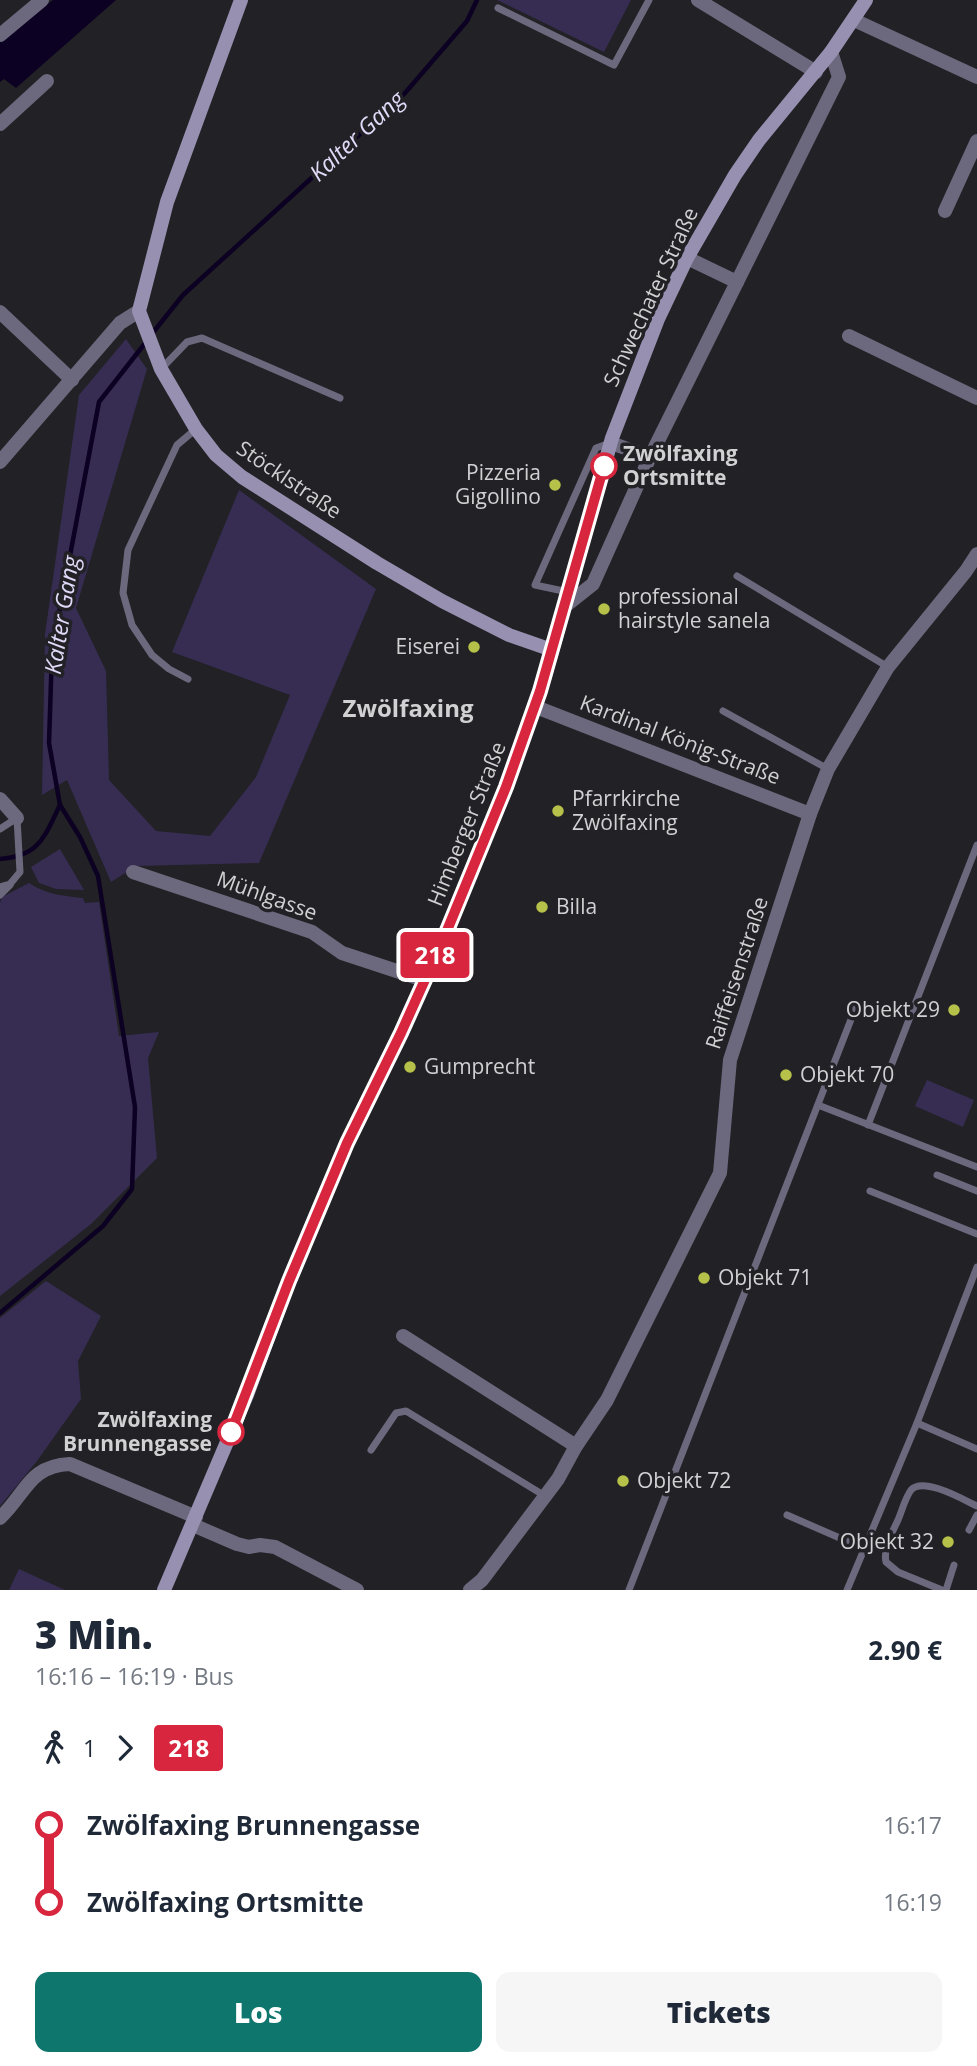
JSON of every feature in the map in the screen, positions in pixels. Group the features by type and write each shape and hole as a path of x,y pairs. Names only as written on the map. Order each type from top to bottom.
{"main road":[{"path":"139,311 167,202 241,0"},
{"name":"Schwechater Straße","path":"552,650 611,443 640,363 687,258 735,175 759,140 816,72 866,0"},
{"name":"Stöcklstraße","path":"139,311 161,369 196,429 216,455 242,477 377,563 475,619 509,635 552,650"},
{"name":"Himberger Straße","path":"164,1590 247,1395 289,1281 347,1143 424,980 506,787 536,707 552,650"}],"street":[{"path":"0,35 42,0"},
{"path":"698,0 816,72"},
{"path":"854,20 977,76"},
{"path":"564,607 593,584 650,457 839,77 831,52"},
{"path":"0,124 47,81"},
{"path":"945,211 977,141"},
{"path":"687,258 737,282"},
{"path":"0,462 120,323 139,311"},
{"path":"0,312 72,380"},
{"path":"849,336 977,398"},
{"path":"611,443 650,457"},
{"name":"Raiffeisenstraße","path":"470,1590 482,1580 558,1479 607,1400 720,1172 730,1060 810,814 828,769 888,667 972,574 977,554"},
{"name":"Kardinal König-Straße","path":"536,707 810,814"},
{"path":"0,799 17,818"},
{"name":"Mühlgasse","path":"133,872 312,932 342,953 424,980"},
{"path":"403,1336 576,1446"},
{"path":"0,1518 38,1472 53,1465 70,1464 249,1547 275,1547 357,1590"}],"lane":[{"path":"498,8 614,65 649,0"},
{"path":"161,369 187,342 202,338 340,398"},
{"path":"188,679 169,669 152,655 132,625 123,593 128,550 177,445 196,429"},
{"path":"568,592 535,585 596,448 611,443"},
{"path":"737,576 888,667"},
{"path":"723,711 828,769"},
{"path":"0,829 17,818"},
{"path":"0,895 20,872 17,818"},
{"path":"868,1125 977,845"},
{"path":"0,887 10,884"},
{"path":"629,1590 857,1004"},
{"path":"818,1105 977,1167"},
{"path":"937,1175 977,1191"},
{"path":"870,1191 977,1234"},
{"path":"847,1590 917,1423 977,1267"},
{"path":"371,1450 396,1413 406,1411 545,1496"},
{"path":"917,1423 977,1449"},
{"path":"954,1565 944,1590 898,1572 886,1562 884,1555 910,1491 915,1486 937,1488 977,1506"},
{"path":"969,1530 977,1515"},
{"path":"787,1516 865,1549"}],"shaded area":[{"path":"53,0 116,0 16,88 4,79 0,82 0,40"},
{"path":"497,0 631,0 604,52"},
{"path":"126,339 147,369 76,608 106,671 109,780 156,831 210,836 256,777 290,695 172,652 239,490 376,589 259,863 136,866 111,882 67,780 42,795 45,634 79,395"},
{"path":"60,849 84,890 56,889 39,883 31,867"},
{"path":"29,883 48,892 83,898 85,903 99,902 119,1036 159,1032 148,1058 157,1158 91,1224 0,1296 0,903 2,897"},
{"path":"927,1080 974,1100 963,1127 915,1106"},
{"path":"46,1281 101,1316 78,1361 81,1399 37,1461 0,1506 0,1318"},
{"path":"19,1569 65,1590 9,1590"}],"waterway":[{"name":"Kalter Gang","path":"151,335 183,295 405,93 467,21 477,0"},
{"name":"Kalter Gang","path":"0,1313 103,1226 132,1189 135,1107 98,876 80,837 60,805 49,743 52,651 99,402 146,342"},
{"path":"0,859 24,854 39,843 60,805"}],"bus line":[{"name":"218","path":"231,1432 289,1281 347,1143 446,933 506,787 536,707 604,466"}],"place":[{"name":"Zwölfaxing Ortsmitte","path":"604,466"},
{"name":"Pizzeria Gigollino","path":"555,485"},
{"name":"professional hairstyle sanela","path":"604,609"},
{"name":"Eiserei","path":"474,647"},
{"name":"Pfarrkirche Zwölfaxing","path":"558,811"},
{"name":"Billa","path":"542,907"},
{"name":"Objekt 29","path":"954,1010"},
{"name":"Gumprecht","path":"410,1067"},
{"name":"Objekt 70","path":"786,1075"},
{"name":"Objekt 71","path":"704,1278"},
{"name":"Zwölfaxing Brunnengasse","path":"231,1432"},
{"name":"Objekt 72","path":"623,1481"},
{"name":"Objekt 32","path":"948,1542"}],"district":[{"name":"Zwölfaxing","path":"408,709"}]}
